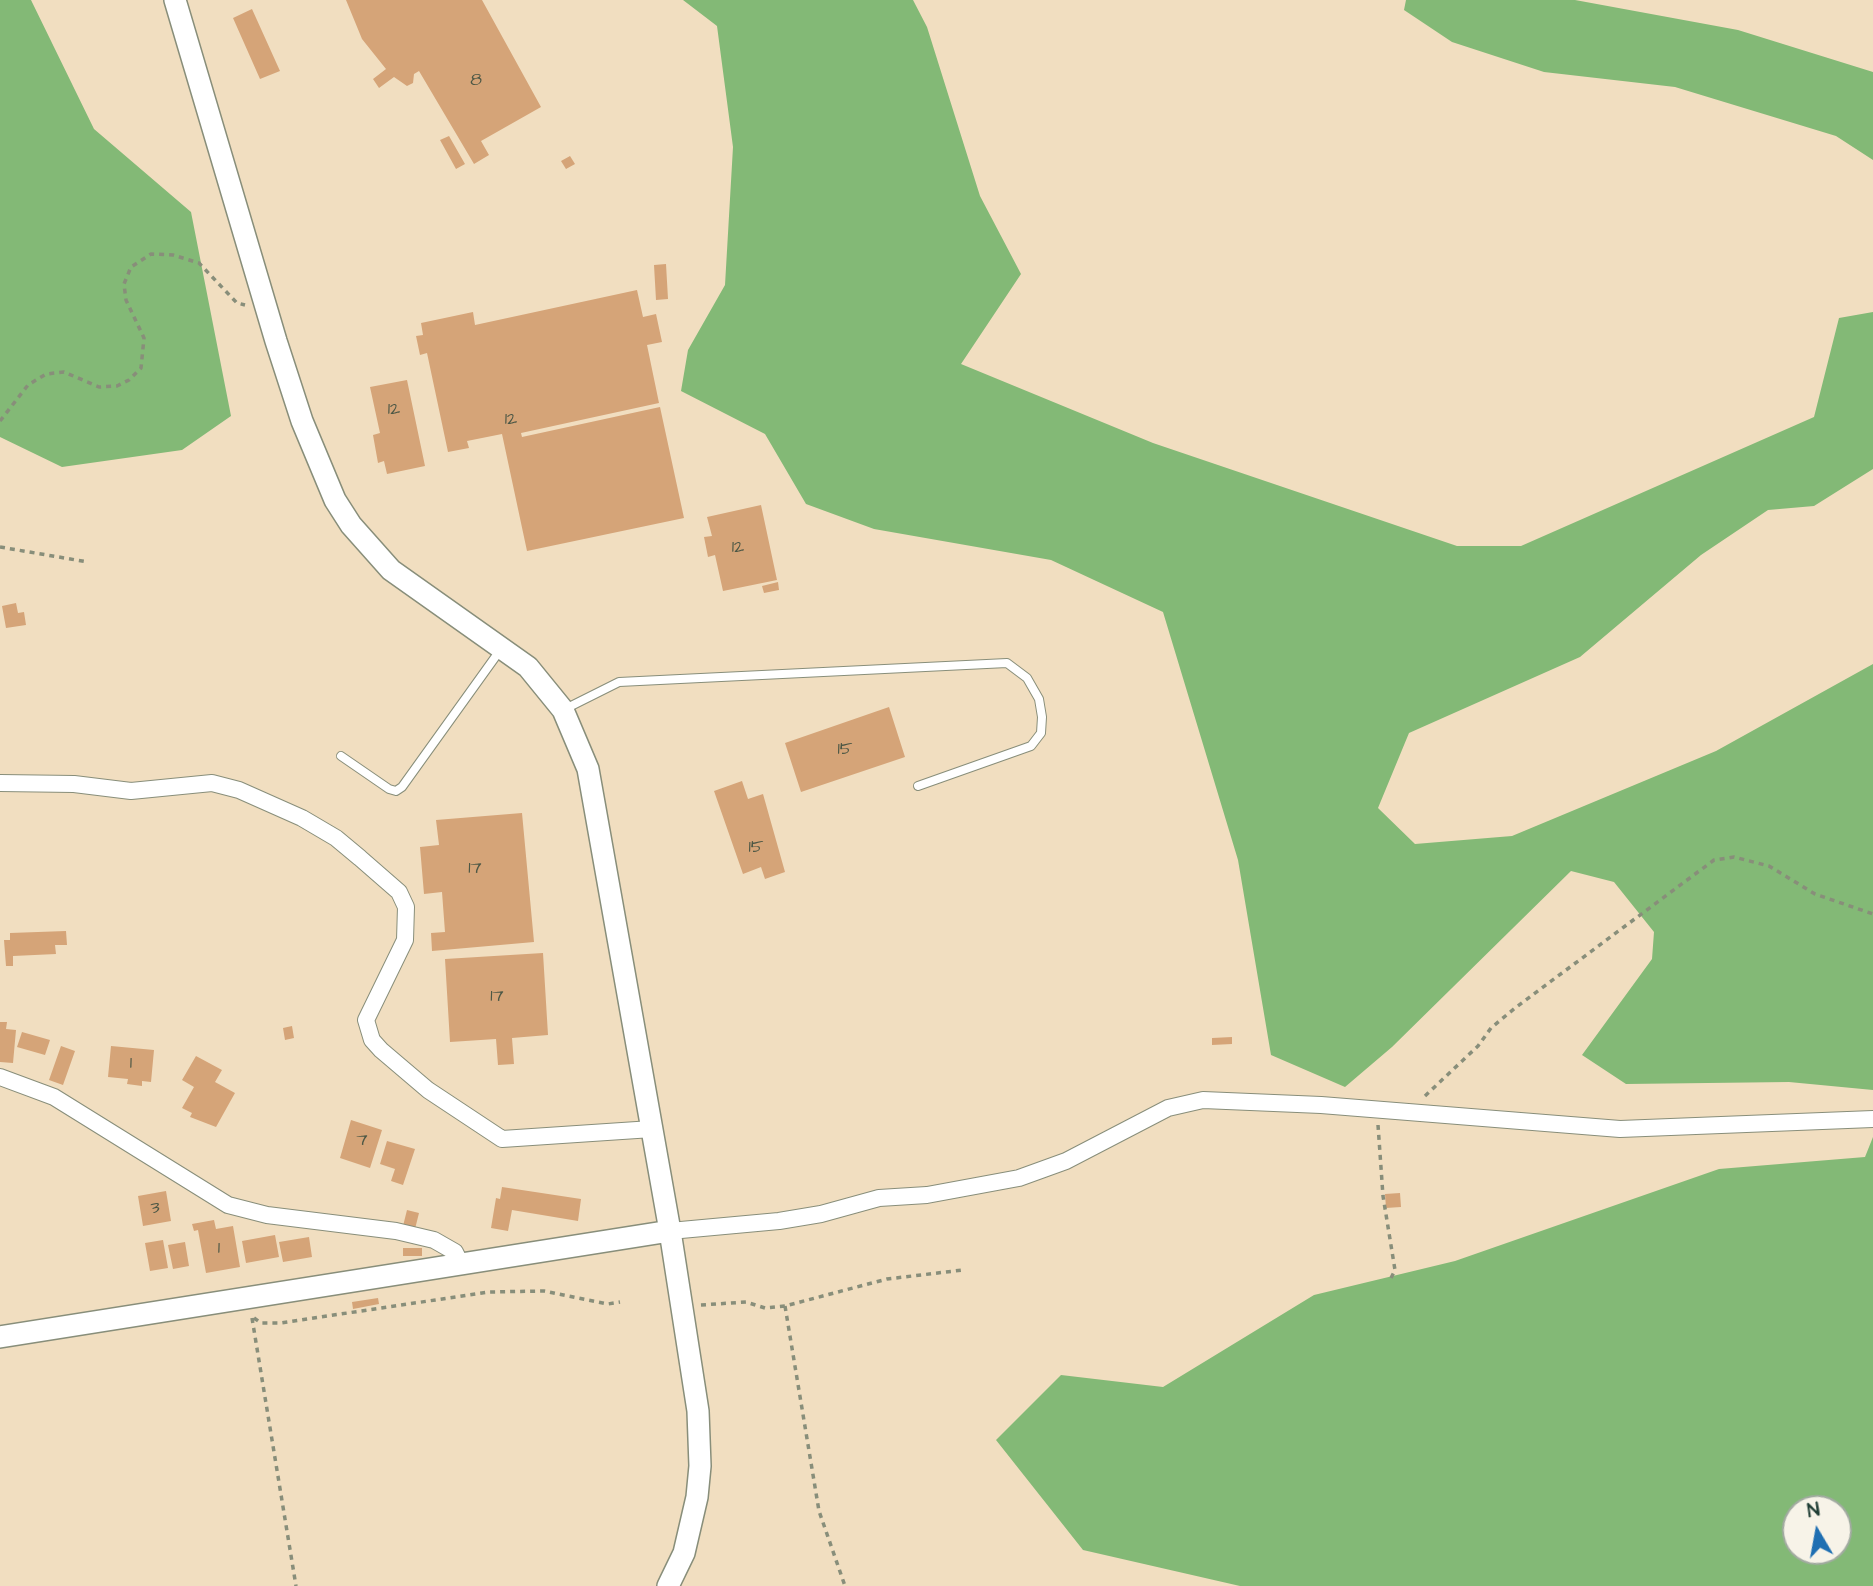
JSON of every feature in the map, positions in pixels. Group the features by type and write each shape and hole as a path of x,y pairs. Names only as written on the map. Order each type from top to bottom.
{"street":[{"path":"175,0 265,302 318,464 335,500 351,525 400,578 503,647 528,667 563,710 580,746 593,790 670,1231 698,1411 700,1466 690,1529 684,1553 668,1586"},
{"path":"0,783 74,784 131,791 212,783 239,790 302,818 336,838 370,867 399,892 406,907 405,940 366,1020 368,1030 381,1050 428,1090 502,1139 652,1129"},
{"path":"0,1077 54,1097 228,1205 279,1217 396,1231 434,1240 455,1252 461,1264"},
{"path":"0,1336 248,1295 670,1231 779,1221 821,1214 878,1198 927,1195 1018,1178 1066,1161 1168,1108 1186,1102 1375,1109 1620,1129 1873,1119"}],"lane":[{"path":"341,756 389,789 396,791 402,787 503,647"},
{"path":"563,710 619,682 1007,663 1027,678 1039,699 1042,717 1041,733 1031,746 918,786"}],"path":[{"path":"0,421 28,385 46,374 64,372 99,387 117,386 129,380 141,368 144,338 126,300 124,284 131,267 151,254 173,255 199,263 237,303 250,307 265,302"},
{"path":"0,547 88,562"},
{"path":"1409,1112 1499,1021 1714,860 1734,857 1769,866 1815,894 1873,914"},
{"path":"1375,1109 1381,1144 1382,1196 1395,1270 1391,1278"},
{"path":"681,1306 746,1302 765,1308 785,1306 887,1279 963,1269"},
{"path":"252,1317 261,1322 280,1323 489,1292 544,1291 608,1304 620,1302"},
{"path":"248,1295 296,1586"},
{"path":"785,1306 819,1511 845,1586"}],"green space":[{"path":"0,0 31,0 94,129 191,212 231,416 182,450 62,467 0,437"},
{"path":"683,0 913,0 927,27 980,196 1021,274 961,364 1153,443 1457,546 1521,546 1814,417 1839,318 1873,312 1873,469 1814,506 1768,510 1701,555 1580,657 1409,733 1378,808 1415,844 1512,836 1716,751 1873,664 1873,1090 1789,1082 1626,1084 1582,1055 1652,959 1654,932 1614,882 1571,871 1392,1047 1345,1087 1271,1055 1238,860 1163,612 1051,560 874,529 806,504 765,434 681,391 688,350 725,285 733,147 717,26"},
{"path":"1406,0 1575,0 1738,30 1873,72 1873,160 1836,136 1675,87 1544,72 1452,42 1404,10"},
{"path":"1873,1137 1873,1586 1240,1586 1083,1550 996,1440 1061,1375 1163,1387 1314,1295 1455,1261 1719,1169 1865,1157"}],"building":[{"path":"346,0 482,0 541,107 481,141 489,155 474,164 419,71 414,74 413,83 407,86 394,77 379,88 373,79 386,69 362,39"},
{"path":"252,9 280,71 260,79 233,18"},
{"path":"449,136 465,164 456,169 440,140"},
{"path":"570,156 575,164 566,169 561,161"},
{"path":"666,264 668,299 656,300 654,265"},
{"path":"637,290 643,317 656,314 662,342 647,345 659,403 521,433 522,437 660,407 684,518 527,551 502,434 467,441 469,448 448,452 427,353 420,355 416,336 423,335 421,323 473,312 475,325"},
{"path":"407,380 425,466 387,474 384,461 378,463 373,435 380,433 370,387"},
{"path":"761,505 777,580 723,591 715,555 708,557 704,537 712,536 707,517"},
{"path":"778,582 779,590 764,593 762,586"},
{"path":"16,603 18,613 24,612 26,625 6,628 2,606"},
{"path":"889,707 905,757 801,792 785,743"},
{"path":"742,781 748,799 763,794 785,872 765,879 761,867 743,874 714,791"},
{"path":"522,813 534,942 432,951 431,933 445,932 442,892 424,894 420,847 439,845 436,820"},
{"path":"66,931 67,945 55,945 56,954 13,956 13,966 6,966 4,940 10,940 10,933"},
{"path":"543,953 548,1035 512,1038 514,1064 498,1065 496,1039 450,1042 445,959"},
{"path":"0,1022 7,1022 6,1029 16,1030 13,1063 0,1062"},
{"path":"292,1026 294,1038 285,1040 283,1028"},
{"path":"22,1032 50,1040 45,1055 17,1047"},
{"path":"1232,1037 1232,1044 1212,1045 1212,1038"},
{"path":"61,1046 75,1051 63,1085 49,1080"},
{"path":"111,1046 154,1050 151,1082 142,1081 142,1086 127,1084 128,1079 108,1077"},
{"path":"196,1056 222,1070 215,1082 235,1093 216,1127 190,1117 192,1113 182,1108 194,1087 182,1080"},
{"path":"351,1120 382,1130 370,1168 340,1158"},
{"path":"387,1141 415,1149 403,1185 391,1181 395,1169 380,1164"},
{"path":"502,1187 581,1199 578,1221 512,1210 508,1231 491,1228 496,1198 500,1199"},
{"path":"166,1191 171,1221 143,1226 138,1196"},
{"path":"1400,1193 1401,1207 1386,1208 1385,1194"},
{"path":"407,1210 419,1213 415,1229 403,1226"},
{"path":"214,1220 216,1229 233,1226 240,1267 206,1273 198,1230 194,1231 192,1224"},
{"path":"275,1235 279,1257 246,1263 242,1241"},
{"path":"309,1237 312,1257 283,1262 279,1242"},
{"path":"163,1240 168,1268 150,1271 145,1243"},
{"path":"185,1242 189,1266 173,1269 168,1245"},
{"path":"403,1248 422,1248 422,1256 403,1256"},
{"path":"378,1298 379,1304 353,1309 352,1302"}]}
